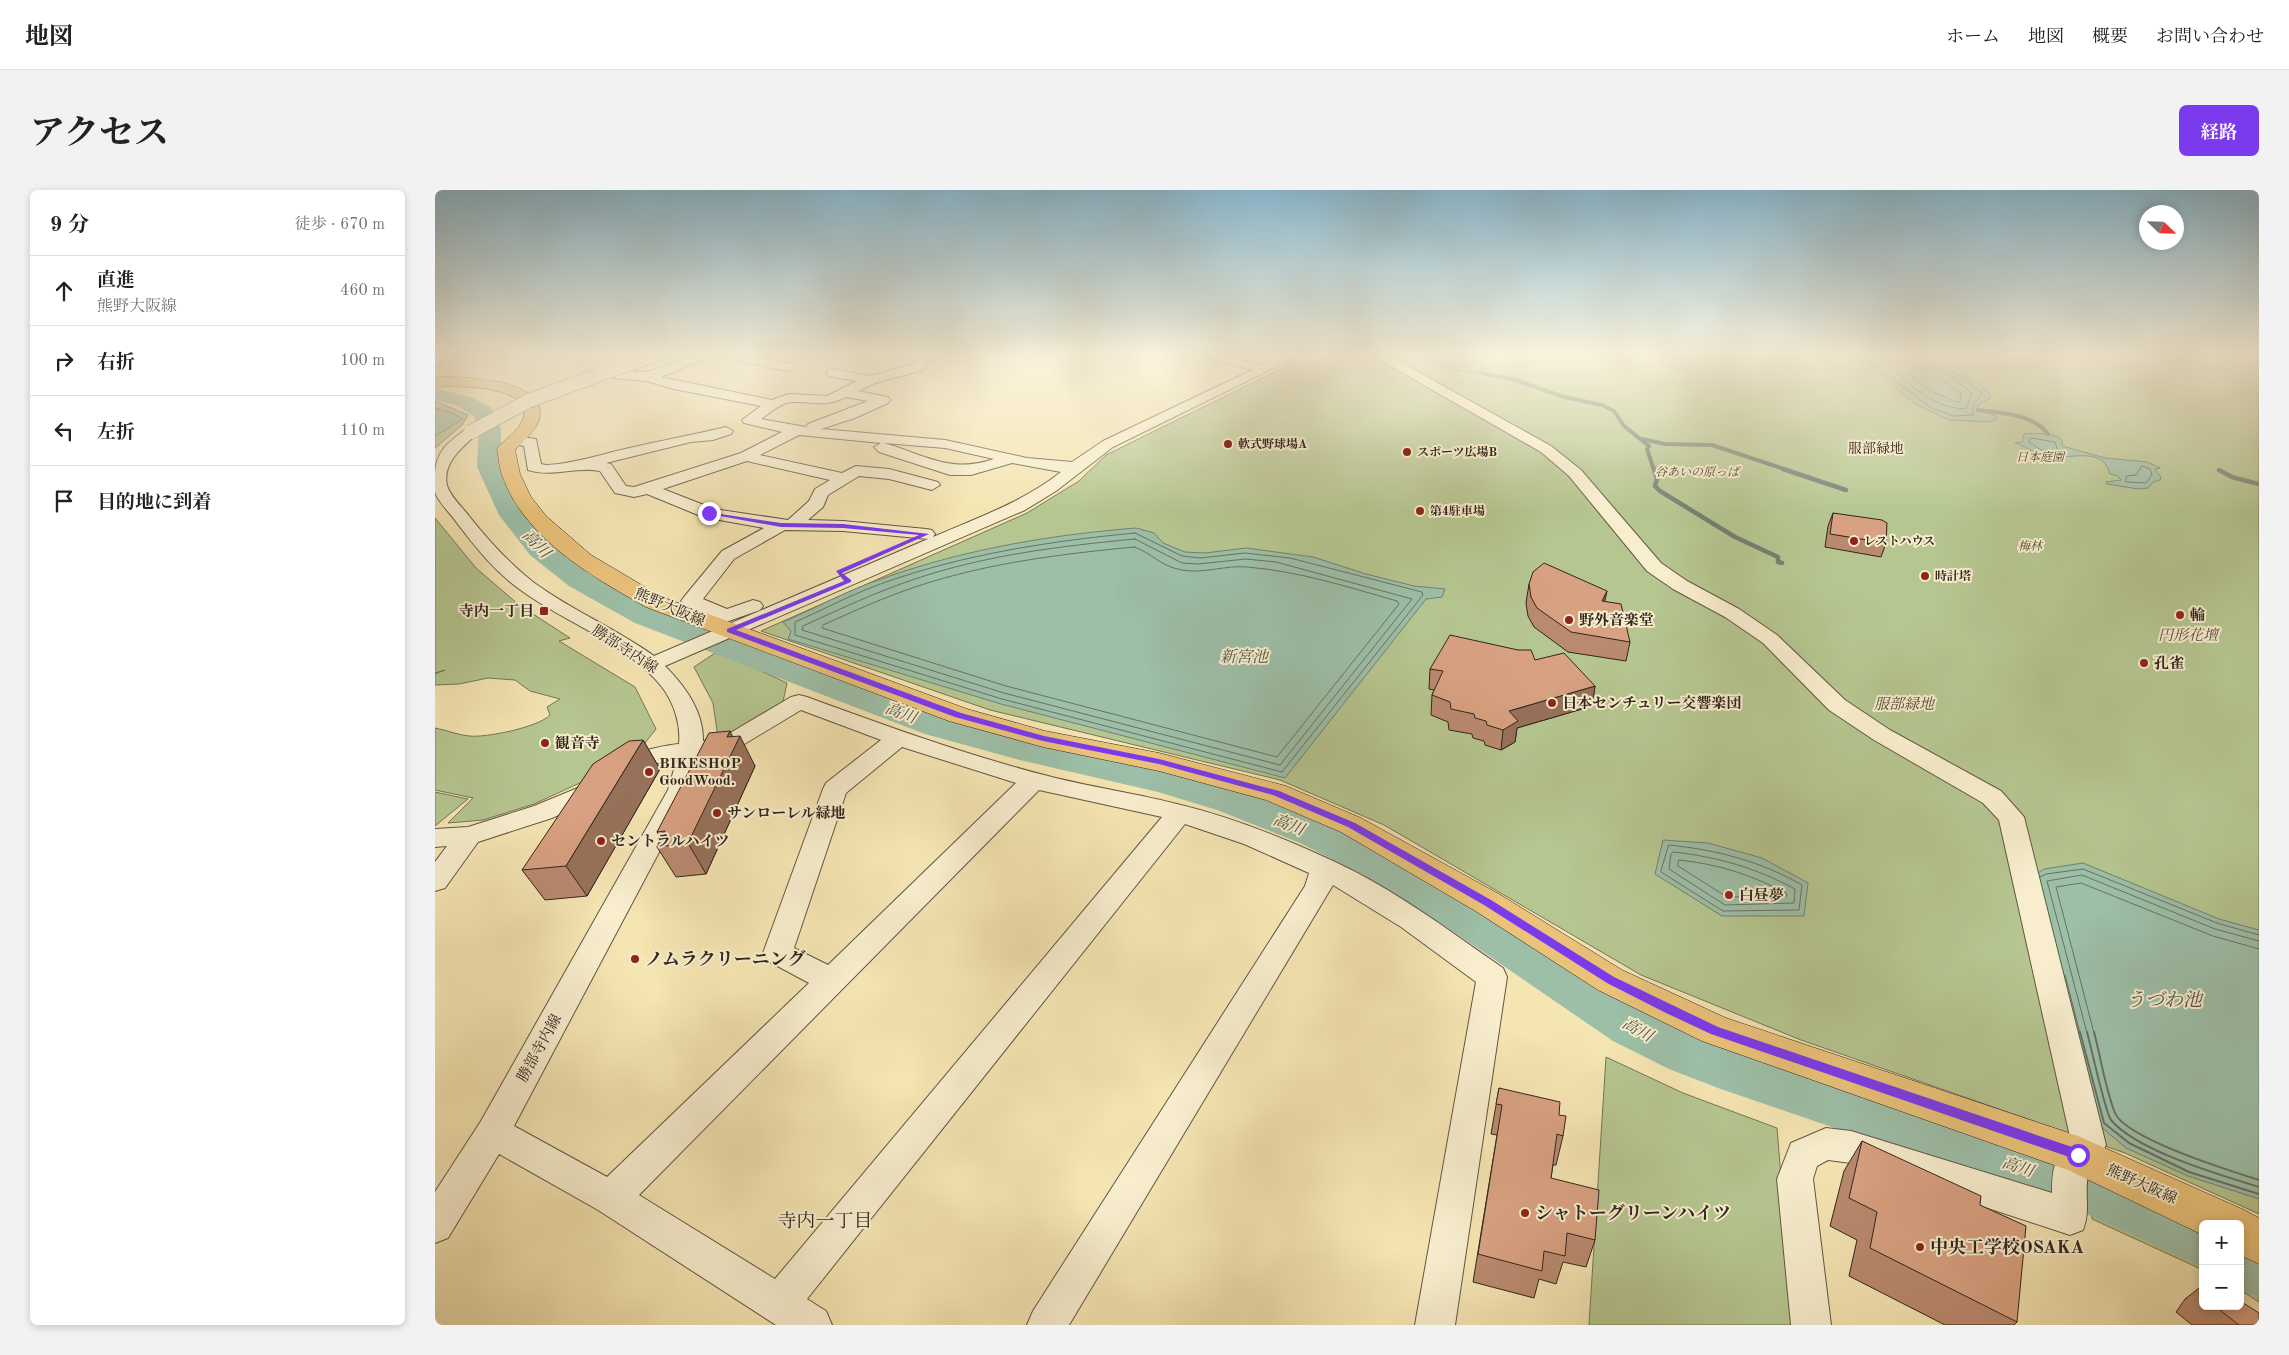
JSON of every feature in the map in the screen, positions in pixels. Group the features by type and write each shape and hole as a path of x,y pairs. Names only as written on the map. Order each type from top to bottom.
{"main road":[{"name":"熊野大阪線","path":"529,406 533,411 531,420 506,449 514,485 528,505 558,539 577,556 614,581 654,602 958,715 1043,739 1159,762 1276,793 1351,825 1488,903 1610,980 1688,1018 2073,1173 2215,1220"},
{"path":"2244,1233 2259,1242"}],"street":[{"name":"勝部寺内線","path":"435,1225 493,1132 680,790 690,750 691,730 687,711 676,691 653,664 527,586 501,564 439,487 436,480 440,460 471,432 519,406"},
{"path":"514,440 531,442 534,467 540,470 582,464 691,438 713,436 749,420 770,406"},
{"path":"582,464 605,467 621,490 634,492 648,490 746,456 773,441 867,406"},
{"path":"653,664 843,577 926,534 1070,467 1108,444 1180,406"},
{"path":"1463,406 1541,450 1570,473 1649,567 1677,588 1727,614 1765,641 1832,706 1878,737 1986,799 2002,816 2073,1173 2071,1217 1851,1147 1826,1144 1803,1155 1795,1179 1811,1325"},
{"path":"1468,406 1546,449 1575,473 1653,567 1680,586 1732,613 1770,639 1837,705 1882,735 1986,793 2011,817 2089,1145 2073,1173"},
{"path":"749,420 800,431 890,438 948,445 1047,466 1070,467"},
{"path":"726,431 773,441"},
{"path":"890,438 881,448 941,470 975,471 1012,458"},
{"path":"746,456 843,478"},
{"path":"889,474 917,461"},
{"path":"932,485 889,474 859,470 821,492 817,502 787,525 727,555 691,601 726,616 843,577 1019,506 1050,488 1070,467"},
{"path":"648,490 709,513 787,525 851,527 926,534"},
{"path":"435,838 469,836 543,812 604,785 641,761 671,752 728,744 799,702 897,739 1034,780 1180,813 1239,833 1324,868 1351,882 1430,932 1492,978 1435,1325"},
{"path":"831,980 778,953 835,789 897,739"},
{"path":"611,1198 1034,780"},
{"path":"779,1304 1180,813"},
{"path":"435,881 469,836"},
{"path":"1047,1325 1318,888 1324,868"},
{"path":"493,1132 611,1198 812,1325"}],"green space":[{"path":"435,406 447,406 468,415 462,425 435,448"},
{"name":"服部緑地","path":"1206,406 2259,406 2259,1214 2125,1153 1801,1040 1641,975 1384,825 1280,780 990,710 761,631 1027,513 1079,481 1106,455"},
{"name":"観音寺","path":"435,518 476,568 519,605 570,638 559,641 635,687 656,729 641,748 606,771 534,804 483,820 448,823 473,798 435,790 435,728 469,736 512,731 535,724 550,715 547,707 560,699 530,691 515,680 488,678 459,684 435,685 435,674 445,670 435,673"},
{"path":"715,653 731,657 787,683 783,702 728,738 718,737 713,703 694,667"},
{"path":"435,792 468,799 435,826"},
{"path":"1606,1057 1683,1093 1777,1128 1793,1325 1589,1325"},
{"path":"2090,1199 2199,1245 2199,1268 2092,1219"},
{"path":"2244,1269 2259,1277 2259,1302 2244,1293"}],"water":[{"path":"1919,406 1978,406 1978,410 1997,416 1995,420 1988,422 1949,420"},
{"path":"435,408 450,412 463,419 435,436"},
{"path":"2024,434 2049,434 2062,440 2062,446 2105,458 2147,462 2160,468 2155,469 2161,477 2160,480 2153,482 2148,488 2138,489 2107,484 2106,482 2121,480 2118,476 2110,474 2106,465 2101,460 2085,456 2051,457 2042,455 2015,443 2022,442"},
{"name":"新宮池","path":"1136,528 1154,533 1163,543 1185,552 1205,553 1246,548 1313,557 1366,574 1414,586 1445,589 1442,597 1426,599 1285,778 1001,704 788,639 791,631 783,622 871,582 946,559 1040,539"},
{"path":"1663,840 1708,843 1762,858 1808,883 1804,916 1722,916 1655,874"},
{"name":"うづわ池","path":"2083,863 2219,919 2259,930 2259,1199 2188,1176 2126,1148 2099,1125 2033,876 2044,869"}],"building":[{"path":"1833,513 1882,520 1887,523 1886,543 1830,534"},
{"path":"1544,563 1607,591 1602,601 1621,604 1630,642 1571,632 1537,608 1531,597 1529,584 1533,572"},
{"path":"1450,635 1518,650 1531,650 1535,660 1564,653 1595,686 1509,711 1518,721 1503,730 1487,725 1486,721 1475,718 1474,714 1451,709 1450,702 1432,695 1443,671 1430,669"},
{"path":"730,731 727,737 740,736 688,843 657,847 665,831 657,832 709,733"},
{"path":"643,740 566,866 522,870 593,764 629,741"},
{"name":"シャトーグリーンハイツ","path":"1499,1088 1560,1102 1559,1115 1566,1116 1563,1136 1557,1134 1551,1178 1599,1190 1595,1240 1567,1233 1565,1256 1544,1251 1542,1271 1478,1254 1502,1105 1496,1104"},
{"path":"1862,1141 1981,1196 1980,1205 2026,1226 2017,1322 1870,1248 1877,1212 1849,1198"},
{"path":"2244,1304 2259,1313 2259,1325 2239,1325 2220,1310 2244,1310"}],"waterway":[{"name":"高川","path":"472,406 483,412 490,429 489,467 512,515 540,549 579,580 646,617 937,726 1020,749 1164,781 1230,801 1314,833 1373,863 1469,920 1630,1027 1686,1054 1736,1073 2104,1194 2199,1237"},
{"path":"1604,406 1614,411 1624,426 1649,446 1647,449 1654,470"},
{"path":"1978,410 2025,418 2042,427 2048,434"},
{"path":"1642,439 1665,444 1712,445 1787,470"},
{"path":"1654,469 1657,479 1655,486 1660,491 1735,537 1778,557 1778,562 1782,563"},
{"path":"1783,469 1846,490"},
{"path":"2219,470 2232,477 2259,484"},
{"name":"高川","path":"2244,1261 2259,1269"}],"place":[{"name":"軟式野球場A","path":"1228,444"},
{"name":"スポーツ広場B","path":"1407,452"},
{"name":"第4駐車場","path":"1420,511"},
{"name":"レストハウス","path":"1854,541"},
{"name":"時計塔","path":"1925,576"},
{"name":"寺内一丁目","path":"544,611"},
{"name":"輪","path":"2180,615"},
{"name":"野外音楽堂","path":"1569,620"},
{"name":"孔雀","path":"2144,663"},
{"name":"日本センチュリー交響楽団","path":"1552,703"},
{"name":"観音寺","path":"545,743"},
{"name":"BIKESHOP GoodWood.","path":"649,772"},
{"name":"サンローレル緑地","path":"717,813"},
{"name":"セントラルハイツ","path":"601,841"},
{"name":"白昼夢","path":"1729,895"},
{"name":"ノムラクリーニング","path":"635,959"},
{"name":"シャトーグリーンハイツ","path":"1525,1213"},
{"name":"中央工学校OSAKA","path":"1920,1247"}],"district":[{"name":"服部緑地","path":"1876,448"},
{"name":"寺内一丁目","path":"825,1220"}],"route":[{"path":"709,513 781,525 843,526 926,534 838,572 848,581 730,630 958,715 1043,739 1159,762 1276,793 1351,825 1488,903 1610,980 1670,1010 1715,1030 2078,1155"}],"park label":[{"name":"日本庭園","path":"2040,457"},
{"name":"谷あいの原っぱ","path":"1697,472"},
{"name":"梅林","path":"2030,546"},
{"name":"円形花壇","path":"2188,635"}]}
